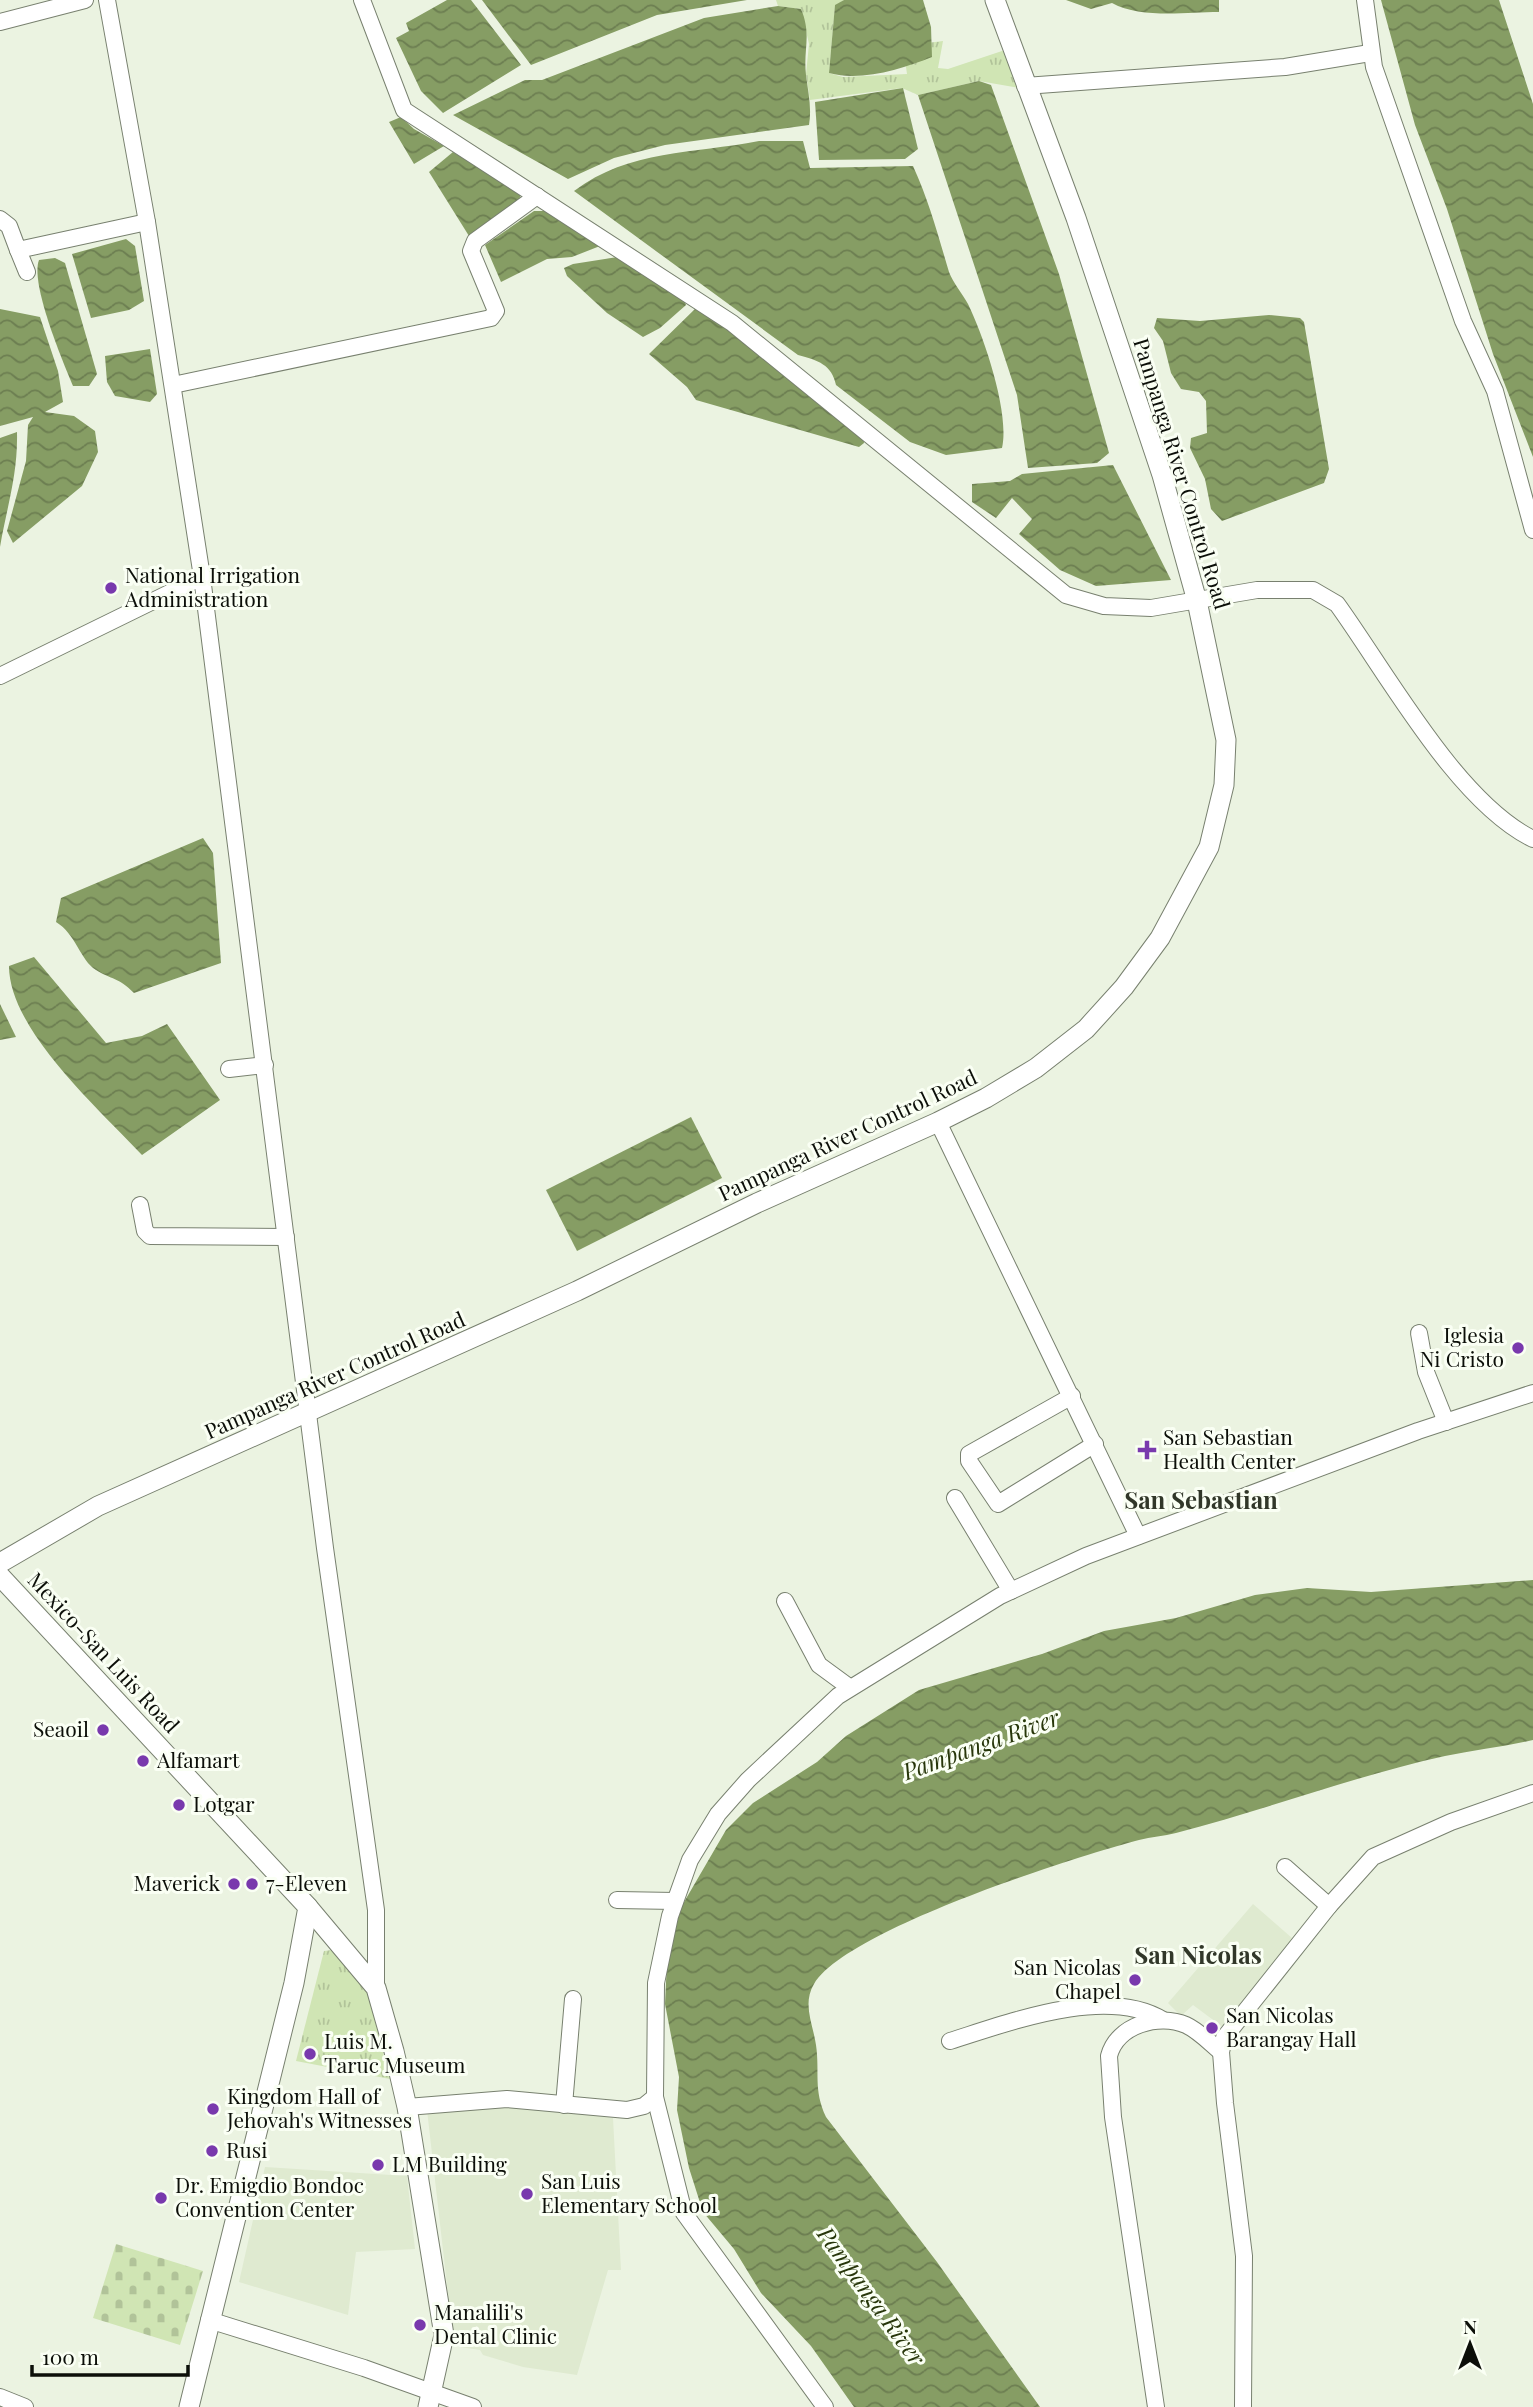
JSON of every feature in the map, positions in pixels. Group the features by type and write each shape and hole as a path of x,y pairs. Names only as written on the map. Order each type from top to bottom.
{"main road":[{"name":"Pampanga River Control Road","path":"0,1563 98,1506 444,1353 800,1182 938,1122 1036,1068 1086,1029 1124,987 1160,938 1209,847 1224,785 1226,740 1197,601 1161,475 1089,257 995,0"},
{"name":"Mexico-San Luis Road","path":"0,1576 308,1906 376,1988"},
{"path":"188,2407 294,1983 308,1906"},
{"path":"376,1988 407,2107 444,2335 430,2401"}],"street":[{"path":"20,0 29,15"},
{"path":"0,22 85,0"},
{"path":"107,0 147,222 202,577 358,1796 376,1910 376,1988"},
{"path":"362,0 404,110 732,323 1066,595 1104,606 1151,608 1257,590 1313,590 1337,604 1437,749 1471,791 1533,839"},
{"path":"1365,0 1370,53 1463,321 1495,391 1533,530"},
{"path":"1025,86 1286,67 1370,53"},
{"path":"173,385 491,318 496,311 471,251 475,241 537,196"},
{"path":"0,219 9,226 27,272"},
{"path":"18,250 147,222"},
{"path":"0,676 202,577"},
{"path":"229,1069 265,1065"},
{"path":"938,1122 1138,1536"},
{"path":"140,1205 145,1231 150,1236 286,1237"},
{"path":"1419,1333 1426,1372 1446,1422"},
{"path":"825,2407 684,2213 655,2097 656,1983 675,1901 690,1860 718,1814 797,1731 849,1688 950,1624 1011,1591 1074,1561 1138,1536 1446,1422 1533,1393"},
{"path":"1072,1396 969,1454 969,1461 998,1504 1095,1444"},
{"path":"955,1498 1011,1591"},
{"path":"785,1601 819,1665 849,1688"},
{"path":"1243,2407 1244,2256 1221,2052 1224,2038 1329,1906 1373,1857 1451,1822 1533,1793"},
{"path":"1285,1867 1329,1906"},
{"path":"617,1900 675,1901"},
{"path":"564,2105 573,1999"},
{"path":"950,2041 1057,2011 1087,2007 1132,2007 1195,2030 1221,2052"},
{"path":"1156,2407 1108,2067 1111,2049 1126,2032 1144,2023 1166,2021"},
{"path":"407,2107 508,2099 627,2110 644,2106 655,2097"},
{"path":"209,2320 364,2368 430,2401 473,2407"},
{"path":"0,2397 25,2407"}],"shaded area":[{"path":"1253,1904 1292,1938 1274,1966 1224,2028 1193,2005 1181,2016 1168,2003"},
{"name":"San Luis Elementary School","path":"517,2105 579,2110 613,2118 621,2270 608,2270 577,2375 523,2367 483,2355 480,2350 454,2346 427,2110"},
{"path":"265,2167 407,2176 415,2249 356,2252 348,2315 239,2282"}],"green space":[{"path":"776,0 844,0 835,6 829,73 843,77 907,74 903,46 943,41 938,68 948,69 1005,50 1020,88 979,81 918,95 902,88 810,100 806,74 809,44 801,9 778,6"},
{"path":"332,1950 366,1986 390,2079 296,2061 324,1951"},
{"path":"116,2244 203,2271 180,2345 93,2318"}],"water":[{"path":"447,0 471,0 521,65 443,113 421,91 396,38 409,31 406,23"},
{"path":"482,0 747,0 657,15 531,65"},
{"path":"844,0 923,0 931,27 932,57 895,70 868,75 829,73 835,5"},
{"path":"1066,0 1219,0 1219,12 1150,13 1112,3 1091,9"},
{"path":"1381,0 1499,0 1533,104 1533,457 1493,354 1447,209 1415,125"},
{"path":"778,6 801,9 804,18 807,34 805,66 810,106 809,125 665,145 614,158 568,179 453,115 525,80 542,80 704,18"},
{"path":"979,81 991,85 1059,274 1109,453 1097,463 1028,468 1017,395 918,95"},
{"path":"903,88 918,149 905,159 819,160 815,102"},
{"path":"401,117 414,129 444,146 414,164 389,122"},
{"path":"759,141 803,141 810,168 913,166 929,205 949,272 968,304 988,355 1002,415 1002,448 946,455 910,442 836,385 823,364 798,355 574,191 595,177 640,160"},
{"path":"453,152 521,194 518,203 469,236 429,172"},
{"path":"534,211 547,211 600,246 572,257 547,259 501,282 485,245"},
{"path":"126,239 135,246 144,301 129,310 91,318 72,254"},
{"path":"624,256 683,296 686,305 660,328 643,337 607,313 567,276 564,268 573,264"},
{"path":"55,258 65,263 97,374 89,386 73,386 43,303 37,271 39,260"},
{"path":"698,306 863,433 864,443 859,447 696,400 687,387 649,354"},
{"path":"0,309 40,317 58,371 63,402 45,412 74,416 95,431 98,452 82,486 13,543 7,531 26,461 28,425 33,417 0,426"},
{"path":"1269,315 1300,318 1304,322 1329,469 1324,483 1222,521 1211,509 1205,479 1190,448 1191,438 1207,433 1206,401 1199,392 1181,389 1171,373 1163,341 1154,328 1157,318 1200,321"},
{"path":"150,349 157,394 150,402 115,396 107,382 105,356"},
{"path":"17,432 14,476 0,547 0,438"},
{"path":"1113,465 1171,580 1096,586 1060,570 1019,534 1032,519 1012,498 996,518 972,502 972,484 1010,481 1022,474"},
{"path":"203,838 213,853 221,963 134,993 124,984 91,966 68,933 56,922 61,898"},
{"path":"34,957 106,1043 142,1036 167,1024 220,1100 142,1155 60,1068 24,1016 13,991 9,966"},
{"path":"0,1004 16,1037 0,1040"},
{"path":"691,1117 722,1178 577,1251 546,1190"},
{"name":"Pampanga River","path":"1533,1580 1533,1740 1411,1764 1210,1824 1139,1840 1065,1862 914,1919 869,1941 834,1963 814,1984 809,1999 809,2014 816,2045 820,2098 826,2117 937,2262 1040,2407 854,2407 811,2346 761,2293 734,2249 703,2212 689,2168 677,2110 679,2077 665,2004 668,1940 673,1921 726,1830 753,1803 817,1762 846,1736 919,1690 1042,1654 1104,1631 1176,1618 1255,1595 1307,1588 1371,1592"}],"place":[{"name":"National Irrigation Administration","path":"111,588"},
{"name":"Iglesia Ni Cristo","path":"1518,1348"},
{"name":"San Sebastian Health Center","path":"1147,1450"},
{"name":"Seaoil","path":"103,1730"},
{"name":"Alfamart","path":"143,1761"},
{"name":"Lotgar","path":"179,1805"},
{"name":"Maverick","path":"234,1884"},
{"name":"7-Eleven","path":"252,1884"},
{"name":"San Nicolas Chapel","path":"1135,1980"},
{"name":"San Nicolas Barangay Hall","path":"1212,2028"},
{"name":"Luis M. Taruc Museum","path":"310,2054"},
{"name":"Kingdom Hall of Jehovah's Witnesses","path":"213,2109"},
{"name":"Rusi","path":"212,2151"},
{"name":"LM Building","path":"378,2165"},
{"name":"San Luis Elementary School","path":"527,2194"},
{"name":"Dr. Emigdio Bondoc Convention Center","path":"161,2198"},
{"name":"Manalili's Dental Clinic","path":"420,2325"}],"district":[{"name":"San Sebastian","path":"1201,1501"},
{"name":"San Nicolas","path":"1198,1956"}]}
